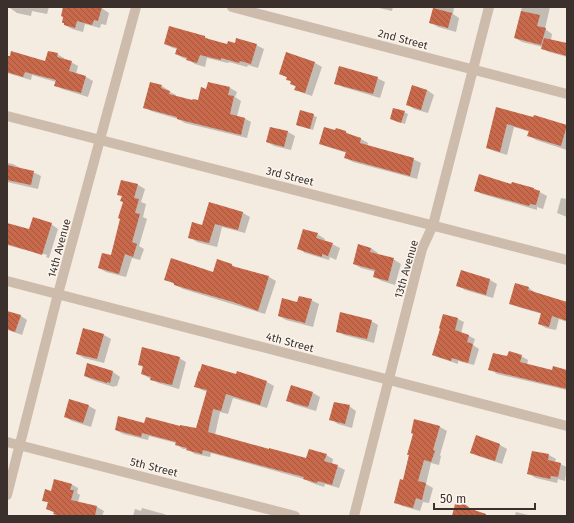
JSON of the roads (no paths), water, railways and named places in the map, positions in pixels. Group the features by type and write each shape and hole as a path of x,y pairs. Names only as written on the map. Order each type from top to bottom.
{"street":[{"name":"14th Avenue","path":"7,495 58,294 136,7"},
{"name":"2nd Street","path":"232,7 567,94"},
{"name":"13th Avenue","path":"354,516 422,250 433,225 490,7"},
{"name":"3rd Street","path":"7,116 567,260"},
{"name":"4th Street","path":"7,281 567,426"},
{"name":"5th Street","path":"7,442 295,516"}]}
